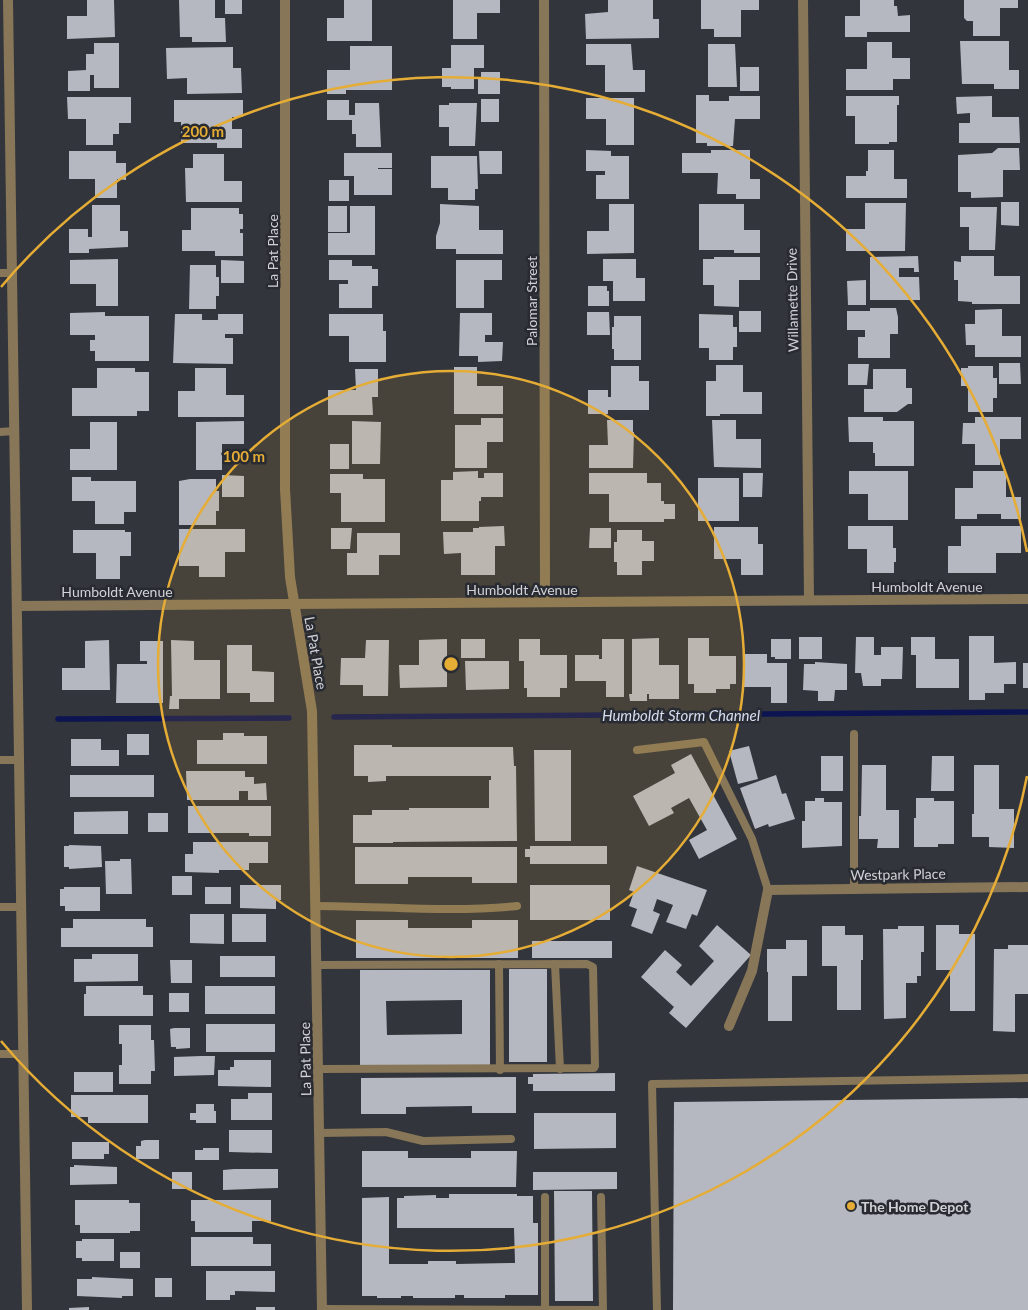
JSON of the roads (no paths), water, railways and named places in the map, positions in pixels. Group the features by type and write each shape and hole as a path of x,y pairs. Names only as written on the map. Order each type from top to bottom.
{"street":[{"name":"La Pat Place","path":"285,0 286,489 288,549 294,605 313,725 322,1310"},
{"name":"Palomar Street","path":"544,0 545,602"},
{"name":"Willamette Drive","path":"803,0 809,600"},
{"path":"6,4 5,41 13,273 18,760 27,1310"},
{"name":"Humboldt Avenue","path":"17,606 1028,599"},
{"name":"Westpark Place","path":"768,890 1028,887"},
{"path":"728,1026 752,971 768,890"}],"lane":[{"path":"0,273 13,273"},
{"path":"0,432 15,432"},
{"path":"854,734 854,889"},
{"path":"637,750 704,742 752,839 768,890"},
{"path":"0,760 18,760"},
{"path":"315,906 371,906 427,910 517,906"},
{"path":"0,908 20,907"},
{"path":"499,964 500,1070"},
{"path":"555,964 560,1069"},
{"path":"316,965 587,964 593,968 595,1066 591,1069 319,1069"},
{"path":"0,1054 23,1054"},
{"path":"657,1310 652,1084 1028,1078"},
{"path":"320,1133 386,1132 423,1141 511,1139"},
{"path":"544,1197 545,1310"},
{"path":"322,1310 603,1310 601,1197"}],"waterway":[{"name":"Humboldt Storm Channel","path":"334,717 1028,712"},
{"path":"58,719 289,718"}],"place":[{"name":"The Home Depot","path":"851,1206"}]}
